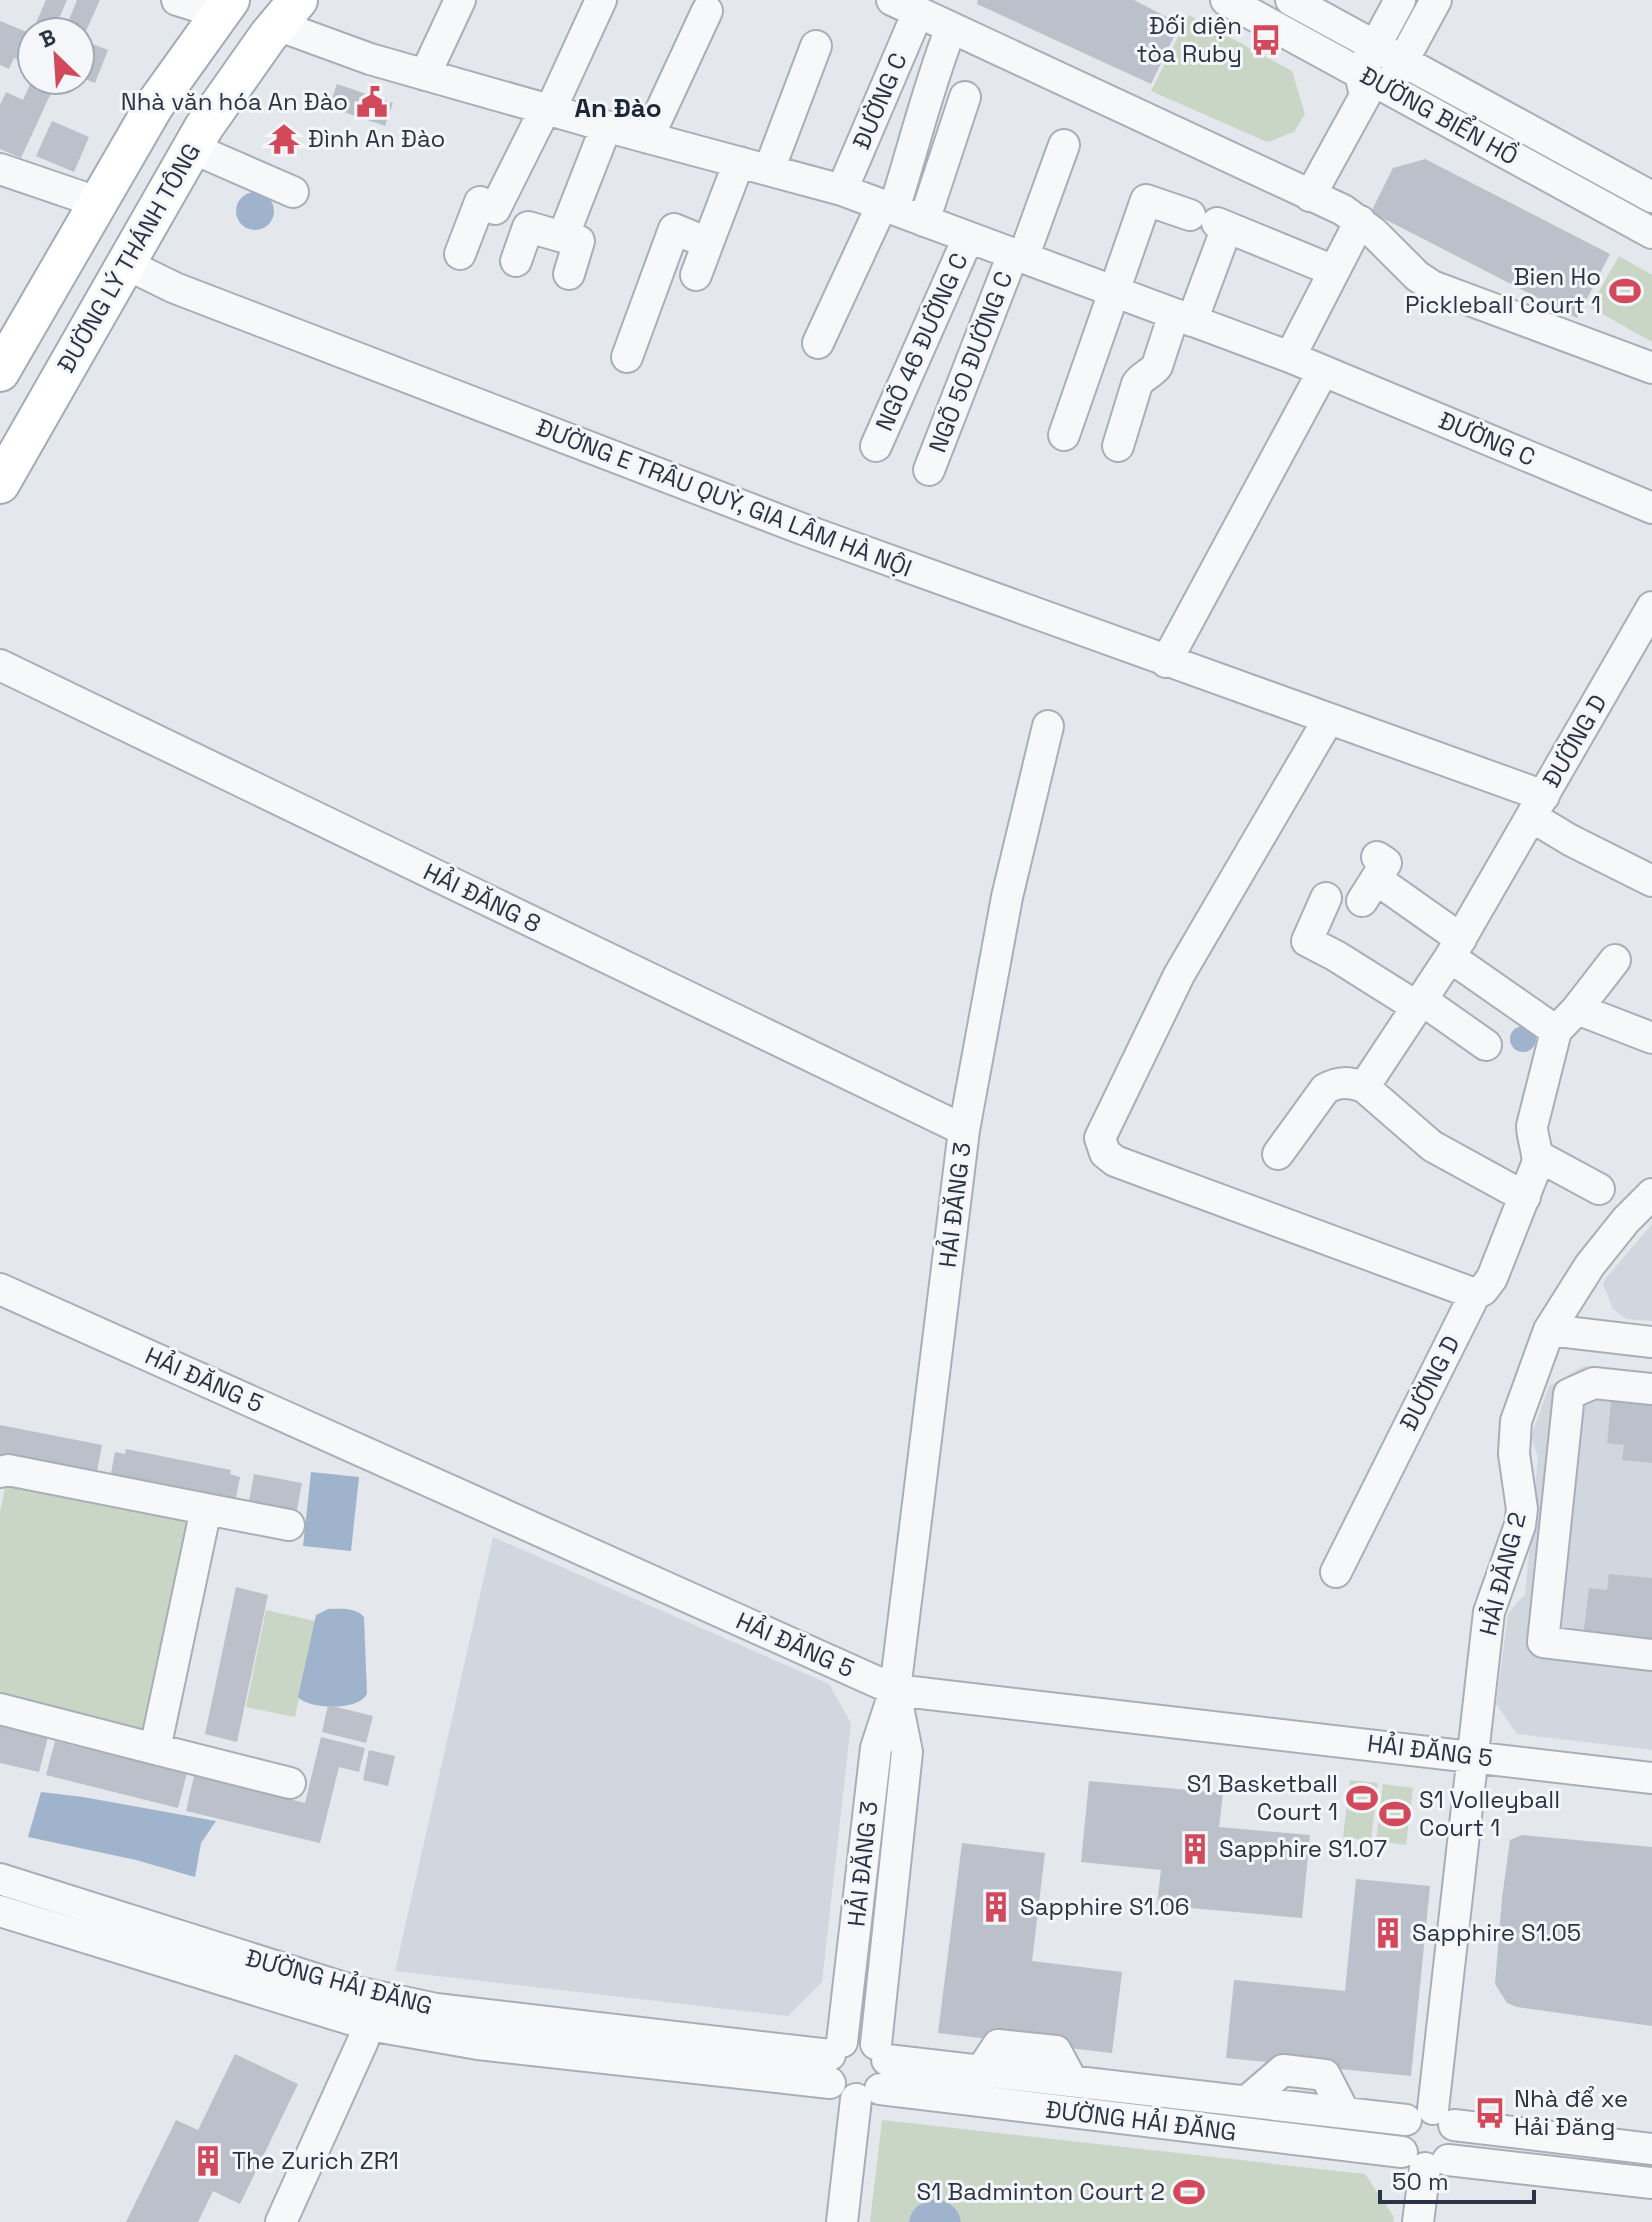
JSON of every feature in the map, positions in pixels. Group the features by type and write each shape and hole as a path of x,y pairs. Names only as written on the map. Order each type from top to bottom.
{"main road":[{"path":"0,372 154,106 225,7"},
{"name":"ĐƯỜNG LÝ THÁNH TÔNG","path":"0,484 192,148 234,84 288,13"}],"street":[{"path":"177,0 225,7"},
{"path":"425,75 460,0"},
{"path":"460,254 480,202 495,209 548,110 601,0"},
{"name":"ĐƯỜNG BIỂN HỒ","path":"1226,0 1371,86 1652,233"},
{"name":"ĐƯỜNG BIỂN HỒ","path":"1291,0 1652,197"},
{"path":"1371,86 1375,46 1400,0"},
{"path":"1310,196 1371,86 1403,61 1436,0"},
{"path":"905,6 1343,210 1360,221 1417,276 1432,286 1652,368"},
{"name":"ĐƯỜNG C","path":"842,190 905,6"},
{"path":"569,274 571,239 625,132 707,11"},
{"name":"ĐƯỜNG C","path":"288,13 370,59 842,190 1290,357 1651,506"},
{"name":"ĐƯỜNG C","path":"818,343 888,207 951,28"},
{"path":"769,170 816,46"},
{"path":"924,221 965,97"},
{"path":"1018,256 1064,145"},
{"path":"192,148 293,192"},
{"path":"696,275 739,162"},
{"path":"0,169 97,202"},
{"path":"1064,435 1146,200 1334,271"},
{"path":"1290,357 1360,221"},
{"path":"1118,446 1137,384 1141,377 1152,373 1157,366 1183,317 1211,222"},
{"path":"516,261 528,227 571,239"},
{"path":"627,357 674,229 708,243"},
{"name":"NGÕ 46 ĐƯỜNG C","path":"876,446 968,238"},
{"name":"NGÕ 50 ĐƯỜNG C","path":"929,470 1018,256"},
{"name":"ĐƯỜNG E TRÂU QUỲ, GIA LÂM HÀ NỘI","path":"126,264 175,288 805,530 1328,720 1538,807 1652,881"},
{"path":"1166,662 1323,371"},
{"name":"ĐƯỜNG D","path":"1364,1087 1456,948 1652,607"},
{"name":"HẢI ĐĂNG 8","path":"0,665 964,1130"},
{"path":"1328,720 1179,975 1100,1138 1105,1153 1115,1161 1475,1294"},
{"name":"HẢI ĐĂNG 3","path":"842,2222 857,2067 876,1748 895,1690 964,1130 1007,897 1048,726"},
{"path":"1372,879 1556,1031"},
{"path":"1326,898 1307,941 1486,1045"},
{"name":"ĐƯỜNG D","path":"1336,1572 1475,1294 1489,1285 1525,1197 1538,1156 1532,1139 1532,1126 1556,1031 1615,960"},
{"path":"1577,1009 1652,1038"},
{"path":"1278,1154 1325,1089 1336,1083 1350,1082 1364,1087 1432,1146 1525,1197"},
{"path":"1538,1156 1599,1189"},
{"name":"HẢI ĐĂNG 2","path":"1431,2118 1489,1612 1520,1525 1522,1509 1514,1433 1549,1330 1590,1265 1626,1220 1652,1194"},
{"name":"HẢI ĐĂNG 5","path":"0,1289 895,1690 1652,1778"},
{"path":"1549,1330 1652,1342"},
{"path":"1652,1389 1594,1383 1569,1394 1543,1642 1652,1655"},
{"path":"0,1472 8,1470 289,1525"},
{"path":"155,1749 206,1509"},
{"path":"1522,1509 1557,1513"},
{"path":"0,1709 290,1783"},
{"name":"ĐƯỜNG HẢI ĐĂNG","path":"0,1879 372,2010 478,2044 857,2067 981,2071 1344,2112 1431,2118 1652,2149"},
{"name":"ĐƯỜNG HẢI ĐĂNG","path":"0,1911 372,2010"},
{"path":"281,2222 372,2010"},
{"name":"ĐƯỜNG HẢI ĐĂNG","path":"857,2067 1425,2160 1652,2183"},
{"path":"1431,2118 1458,2139 1456,2149 1425,2160 1399,2134 1431,2118"},
{"path":"1418,2222 1425,2160"}],"shaded area":[{"path":"1652,1224 1652,1321 1626,1319 1613,1309 1603,1284"},
{"path":"1584,1366 1652,1374 1652,1750 1517,1734 1496,1704 1508,1614 1525,1594 1538,1457 1531,1437 1549,1386"},
{"path":"493,1537 829,1684 851,1723 822,1982 788,2016 395,1971"}],"green space":[{"path":"1189,15 1292,71 1305,114 1294,132 1267,142 1151,91"},
{"name":"Bien Ho Pickleball Court 1","path":"1619,256 1652,275 1652,342 1590,307"},
{"path":"6,1484 185,1518 190,1522 146,1732 0,1698 0,1511"},
{"path":"266,1610 315,1621 295,1717 246,1707"},
{"path":"1350,1780 1378,1783 1371,1841 1343,1837"},
{"name":"S1 Volleyball Court 1","path":"1383,1784 1413,1788 1406,1845 1376,1841"},
{"path":"882,2120 1365,2174 1394,2217 1393,2222 870,2222"}],"water":[{"path":"255,192 268,198 274,211 268,224 255,230 242,224 236,211 242,198"},
{"path":"1523,1026 1532,1030 1536,1039 1532,1048 1523,1052 1514,1048 1510,1039 1514,1030"},
{"path":"311,1472 359,1477 351,1551 303,1546"},
{"path":"328,1609 352,1610 364,1617 367,1694 362,1700 344,1706 323,1706 298,1697 316,1615"},
{"path":"41,1792 216,1821 201,1843 195,1877 136,1860 28,1837"},
{"path":"938,2199 953,2207 961,2222 909,2222 919,2205"}],"building":[{"path":"46,0 67,0 60,16 39,16"},
{"path":"77,0 100,0 93,16 70,16"},
{"path":"978,0 1134,0 1180,24 1151,84 977,4"},
{"path":"0,21 16,28 16,59 9,69 0,65"},
{"path":"96,45 108,50 96,80"},
{"path":"337,84 393,103 385,126 329,107"},
{"path":"6,92 23,100 25,96 50,96 21,158 0,149 0,105"},
{"path":"52,121 89,137 74,172 36,156"},
{"path":"1425,159 1610,254 1577,318 1371,212 1393,168"},
{"path":"1612,1392 1652,1397 1652,1463 1622,1460 1624,1445 1607,1443"},
{"path":"0,1425 102,1445 95,1481 0,1463"},
{"path":"126,1449 231,1470 230,1474 240,1477 234,1508 109,1484 115,1452 125,1454"},
{"path":"254,1474 302,1483 297,1510 249,1501"},
{"path":"1609,1574 1652,1578 1652,1644 1583,1637 1589,1588 1607,1590"},
{"path":"236,1587 268,1595 237,1742 205,1734"},
{"path":"328,1705 373,1716 366,1743 322,1732"},
{"path":"0,1726 48,1737 39,1772 0,1763"},
{"path":"321,1737 365,1748 359,1772 339,1767 320,1843 186,1811 194,1776 305,1803"},
{"path":"55,1741 187,1773 178,1808 46,1775"},
{"path":"369,1750 395,1756 388,1786 363,1780"},
{"name":"Sapphire S1.07","path":"1089,1781 1223,1793 1219,1827 1310,1835 1302,1918 1157,1905 1161,1870 1081,1862"},
{"path":"1522,1835 1652,1847 1652,2026 1507,2003 1495,1984 1502,1898 1510,1840"},
{"name":"Sapphire S1.06","path":"962,1843 1045,1853 1032,1961 1122,1972 1112,2053 938,2033"},
{"name":"Sapphire S1.05","path":"1356,1879 1430,1886 1411,2076 1226,2058 1234,1980 1345,1991"},
{"name":"The Zurich ZR1","path":"235,2054 298,2084 240,2204 213,2191 198,2222 126,2222 176,2120 198,2130"}],"place":[{"name":"Đối diện tòa Ruby","path":"1266,40"},
{"name":"Nhà văn hóa An Đào","path":"372,102"},
{"name":"Đình An Đào","path":"284,139"},
{"name":"Bien Ho Pickleball Court 1","path":"1625,291"},
{"name":"S1 Basketball Court 1","path":"1362,1798"},
{"name":"S1 Volleyball Court 1","path":"1395,1814"},
{"name":"Sapphire S1.07","path":"1195,1849"},
{"name":"Sapphire S1.06","path":"996,1907"},
{"name":"Sapphire S1.05","path":"1388,1933"},
{"name":"Nhà để xe Hải Đăng","path":"1490,2113"},
{"name":"The Zurich ZR1","path":"208,2161"},
{"name":"S1 Badminton Court 2","path":"1189,2192"}],"district":[{"name":"An Đào","path":"618,108"}]}
